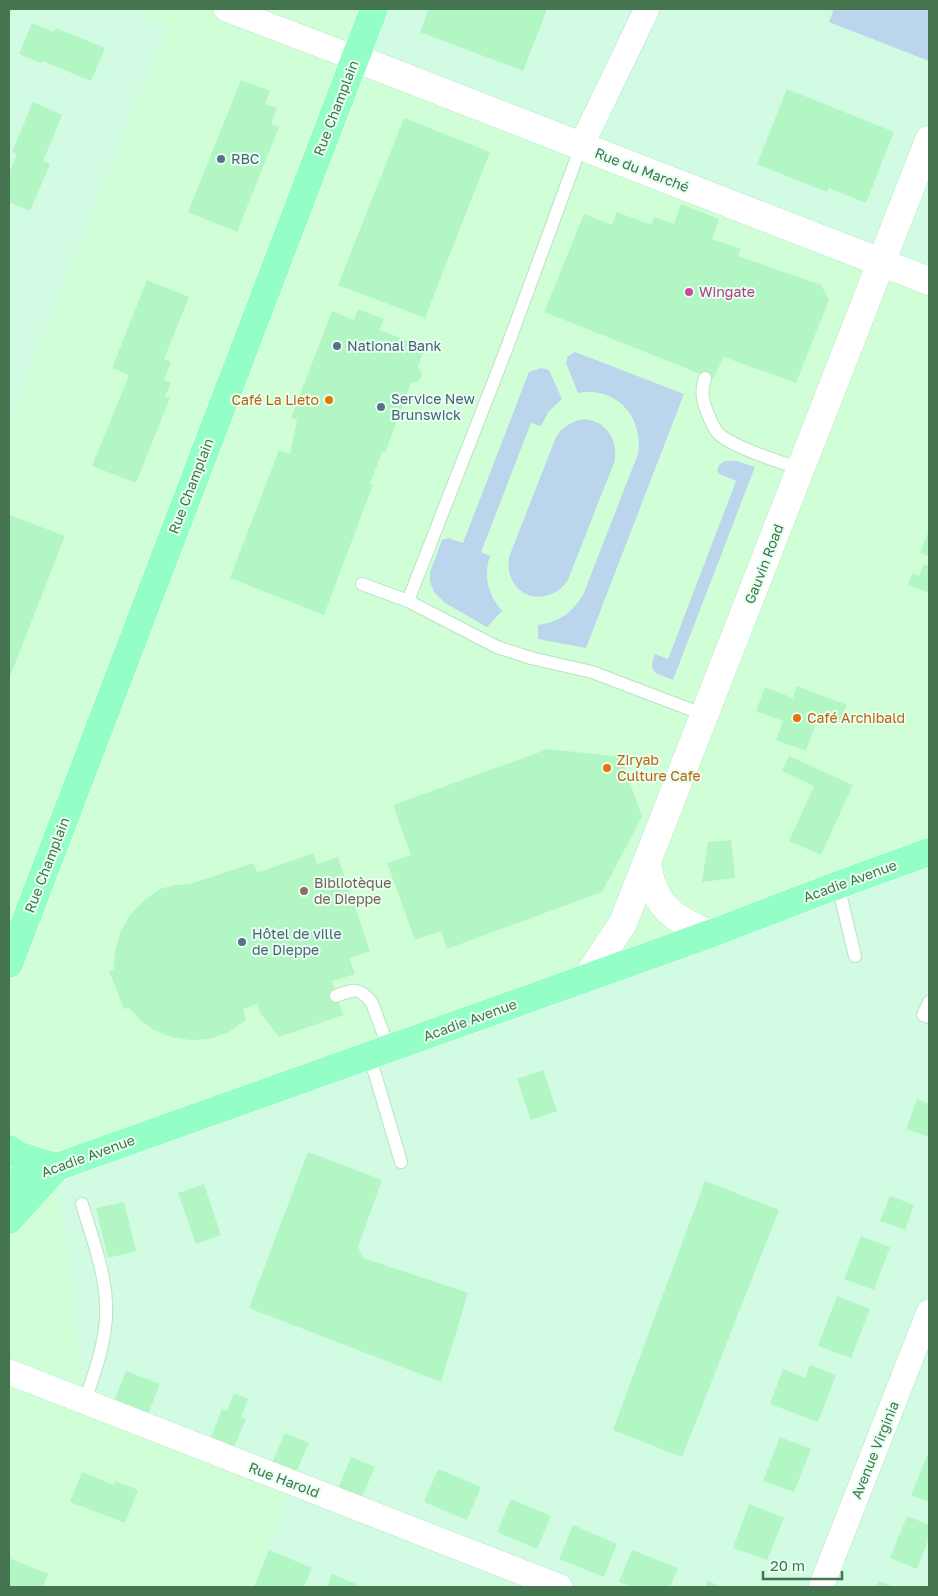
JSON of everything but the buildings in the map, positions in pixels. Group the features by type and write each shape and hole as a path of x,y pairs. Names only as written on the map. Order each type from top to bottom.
{"main road":[{"name":"Rue Champlain","path":"9,964 374,9"},
{"name":"Acadie Avenue","path":"9,1184 586,979 929,852"},
{"path":"9,1149 18,1155 56,1167 9,1220"}],"street":[{"path":"226,9 355,58"},
{"path":"581,146 647,9"},
{"name":"Rue du Marché","path":"355,58 929,282"},
{"name":"Gauvin Road","path":"586,979 623,923 929,140"},
{"path":"647,864 657,897 668,911 686,923 710,934"},
{"name":"Avenue Virginia","path":"821,1587 929,1312"},
{"name":"Rue Harold","path":"9,1372 560,1587"}],"lane":[{"path":"408,601 506,350 581,146"},
{"path":"705,378 702,390 703,402 712,426 719,434 734,444 801,469"},
{"path":"362,584 408,601 497,647 531,658 592,672 705,715"},
{"path":"838,885 856,956"},
{"path":"336,996 356,990 367,996 372,1003 378,1052 375,1074 401,1162"},
{"path":"929,1002 923,1015 929,1017"},
{"path":"82,1204 102,1272 107,1312 106,1327 97,1365 84,1401"}],"shaded area":[{"path":"9,9 128,9 168,24 9,421"},
{"path":"128,9 374,9 355,57 929,281 929,852 57,1167 85,1401 294,1483 252,1587 9,1587 9,421 168,25"},
{"path":"374,9 929,9 929,281 355,58"},
{"path":"834,9 929,9 929,61 829,22"},
{"path":"575,352 684,394 586,648 538,639 538,625 552,622 564,616 583,595 638,454 639,440 632,417 615,399 604,394 592,392 578,393 566,363 568,356"},
{"path":"541,368 549,370 562,399 549,411 541,426 531,423 481,552 490,556 487,571 488,585 493,598 502,611 487,627 445,603 434,592 430,582 430,572 442,540 448,538 463,543 529,372"},
{"path":"585,419 599,424 609,433 614,445 615,460 568,580 559,590 549,595 538,597 528,595 519,589 513,581 509,570 509,557 556,437 568,425"},
{"path":"725,461 736,461 755,467 673,680 655,672 652,666 653,661 655,654 668,659 736,481 717,471 719,465"},
{"path":"929,852 929,1587 252,1587 293,1483 85,1401 57,1167"}],"place":[{"name":"RBC","path":"221,159"},
{"name":"Wingate","path":"689,292"},
{"name":"National Bank","path":"337,346"},
{"name":"Café La Lieto","path":"329,400"},
{"name":"Service New Brunswick","path":"381,407"},
{"name":"Café Archibald","path":"797,718"},
{"name":"Ziryab Culture Cafe","path":"607,768"},
{"name":"Bibliotèque de Dieppe","path":"304,891"},
{"name":"Hôtel de ville de Dieppe","path":"242,942"}]}
